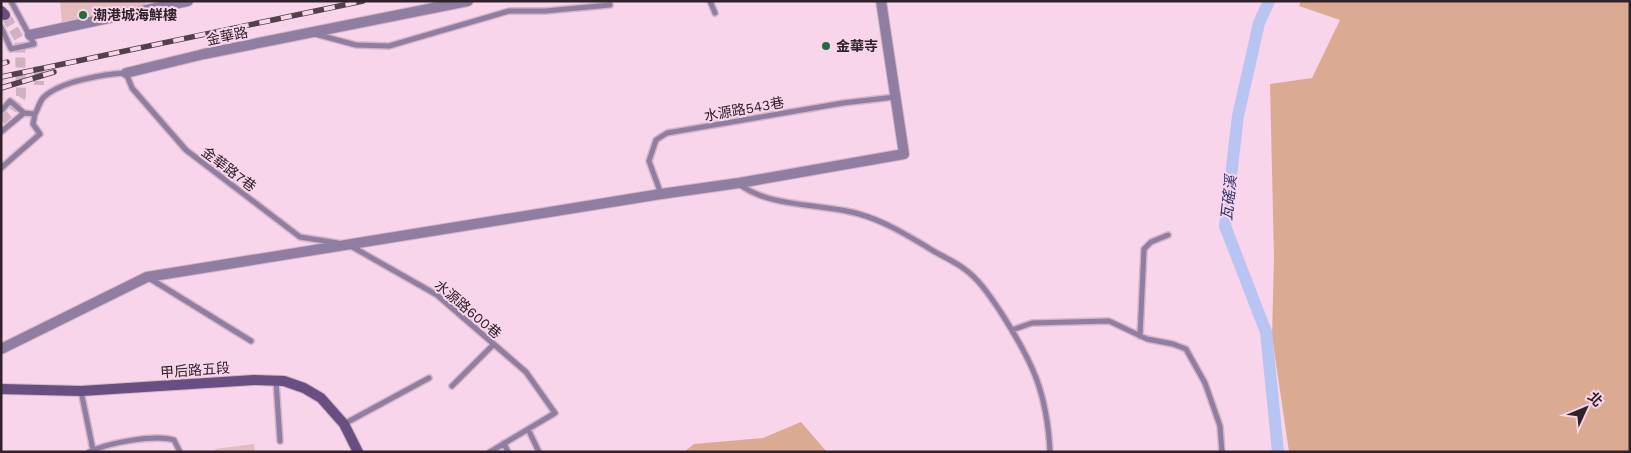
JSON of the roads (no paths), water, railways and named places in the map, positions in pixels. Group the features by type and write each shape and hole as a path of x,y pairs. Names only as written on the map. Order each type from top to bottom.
{"main road":[{"name":"甲后路五段","path":"1,389 81,391 254,380 276,381 304,388 321,398 344,424 358,452"}],"street":[{"path":"30,35 188,1"},
{"name":"金華路","path":"126,73 468,1"},
{"path":"1,349 148,277 661,194 738,184 904,154 881,1"}],"lane":[{"path":"1,27 11,50 34,44 12,1"},
{"path":"710,1 715,13"},
{"path":"310,33 356,45 389,46 509,11 545,11 610,6"},
{"name":"金華路","path":"35,114 44,97 55,91 88,78 126,73"},
{"name":"金華路7巷","path":"126,73 132,88 186,150 300,237 347,244"},
{"name":"水源路543巷","path":"661,194 649,161 656,140 666,133 843,103 895,97"},
{"path":"1,110 10,101 24,113 35,114 33,124 40,134 1,168"},
{"path":"1,132 24,113"},
{"path":"738,184 752,194 773,201 823,206 860,214 895,228 964,268 986,290 1028,355 1036,376 1048,422 1050,452"},
{"path":"1140,336 1144,249 1151,242 1168,235"},
{"name":"水源路600巷","path":"347,244 437,295 526,372 555,413 528,429"},
{"path":"148,277 251,341"},
{"path":"1012,330 1032,323 1067,324 1093,320 1109,321 1140,336 1186,349 1205,383 1220,426 1222,452"},
{"path":"452,386 493,345"},
{"path":"344,424 428,378"},
{"path":"276,381 280,441"},
{"path":"81,391 91,451 114,444 164,437 174,440 180,452"},
{"path":"490,452 528,429 539,452"},
{"path":"504,443 508,452"}],"waterway":[{"name":"瓦磘溪","path":"1269,1 1259,23 1238,116 1225,226 1266,332 1278,452"}],"tunnel":[{"path":"1,120 11,111 21,96 20,40 5,15"},
{"path":"39,66 39,85"}],"railway":[{"path":"1,77 363,1"},
{"path":"1,64 7,62"},
{"path":"1,88 54,72"}],"place":[{"name":"潮港城海鮮樓","path":"83,15"},
{"name":"金華寺","path":"826,46"}]}
